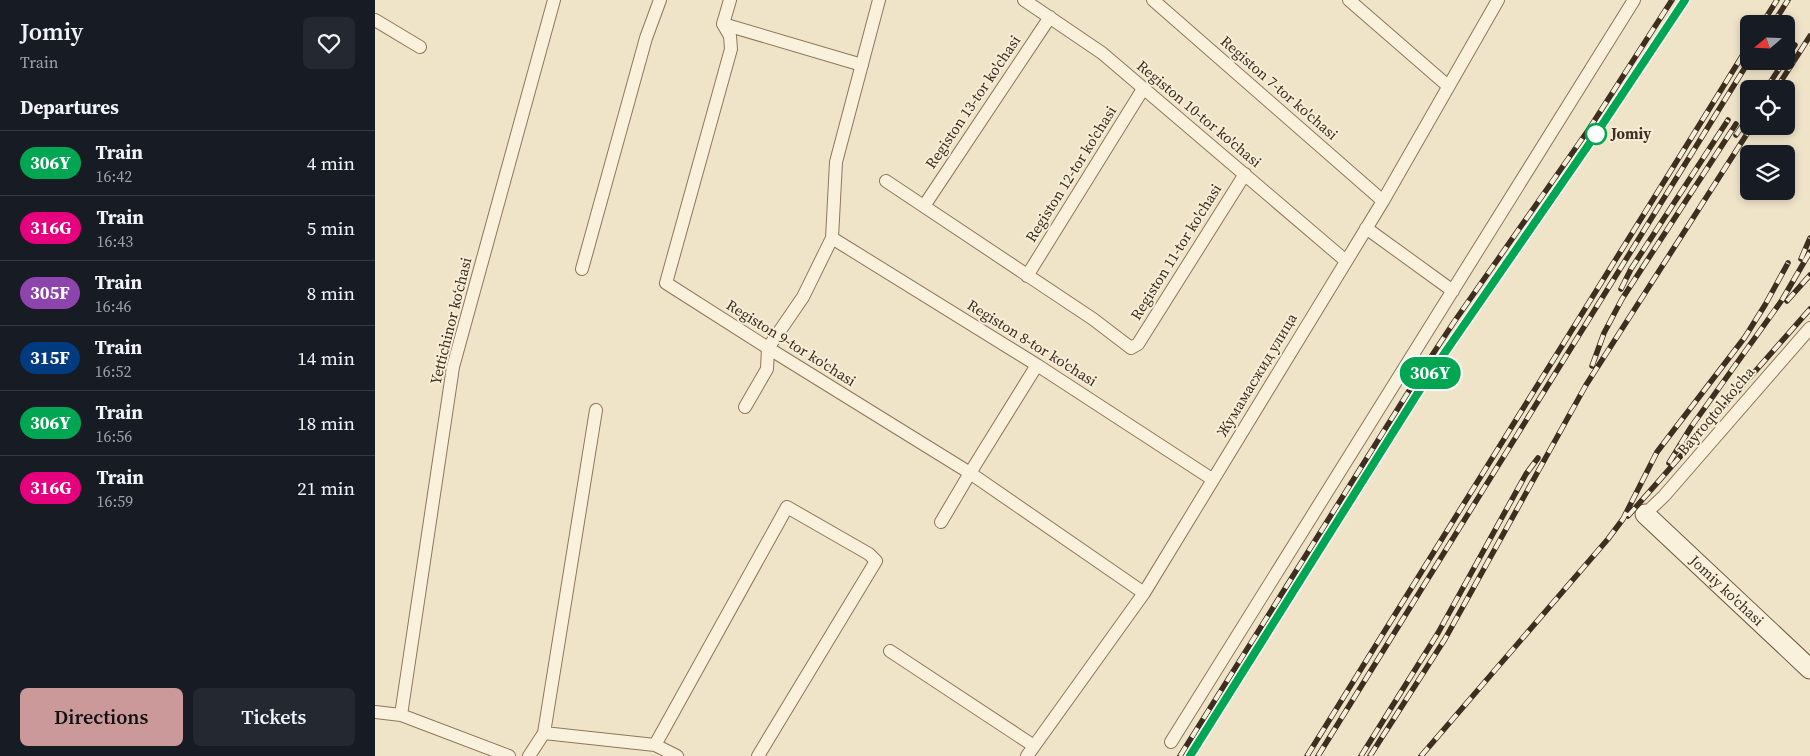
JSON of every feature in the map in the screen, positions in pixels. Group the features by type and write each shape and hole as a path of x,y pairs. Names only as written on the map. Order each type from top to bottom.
{"street":[{"name":"Yettichinor ko‘chasi","path":"401,715 453,368 554,0"},
{"path":"582,269 646,38 659,0"},
{"path":"730,0 723,24 862,65"},
{"path":"745,407 767,369 767,348 803,297 832,238 836,162 879,0"},
{"name":"Registon 10-tor ko'chasi","path":"1024,0 1102,53 1346,261"},
{"name":"Registon 7-tor ko'chasi","path":"1153,0 1383,201"},
{"path":"1349,0 1448,86"},
{"name":"Жумамасжид улица","path":"1031,751 1144,592 1383,201 1498,0"},
{"path":"1171,742 1634,0"},
{"name":"Registon 13-tor ko'chasi","path":"924,206 1050,17"},
{"path":"375,20 420,47"},
{"name":"Registon 9-tor ko'chasi","path":"723,24 730,36 731,49 666,282 767,348 970,473 1144,592"},
{"name":"Registon 12-tor ko'chasi","path":"1027,276 1143,89"},
{"name":"Registon 11-tor ko'chasi","path":"1027,276 1093,319 1131,348 1134,347 1245,174"},
{"path":"885,181 1027,276"},
{"path":"1366,228 1453,291"},
{"name":"Registon 8-tor ko'chasi","path":"832,238 1037,365 1212,479"},
{"name":"Bayroqtol ko'cha","path":"1645,514 1664,496 1810,328"},
{"path":"941,522 1037,365"},
{"path":"529,756 545,733 596,410"},
{"path":"655,745 787,507 869,554 876,561 758,756"},
{"name":"Jomiy ko'chasi","path":"1645,514 1810,669"},
{"path":"890,651 1031,751"},
{"path":"375,712 401,715 509,756"},
{"path":"545,733 655,745 677,756"}],"railway":[{"path":"1180,756 1419,375 1589,129 1672,0"},
{"path":"1190,756 1426,380 1596,134 1685,0"},
{"path":"1768,15 1777,0"},
{"path":"1779,15 1788,0"},
{"path":"1782,80 1810,36"},
{"path":"1307,756 1740,59"},
{"path":"1318,756 1743,70"},
{"path":"1772,80 1778,70"},
{"path":"1621,289 1631,269 1728,120"},
{"path":"1592,366 1604,333 1622,299 1736,124"},
{"path":"1736,135 1740,129"},
{"path":"1370,756 1445,639 1586,385 1746,135"},
{"path":"1801,259 1810,238"},
{"path":"1669,463 1691,427 1782,300 1810,252"},
{"path":"1421,756 1608,539 1623,519 1657,452 1745,337 1788,263"},
{"path":"1787,301 1810,275"},
{"path":"1628,516 1810,309"},
{"path":"1361,756 1438,633 1526,474 1538,458"}],"train":[{"name":"306Y","path":"1190,756 1426,380 1596,134 1685,0"}],"place":[{"name":"Jomiy","path":"1596,134"}]}
